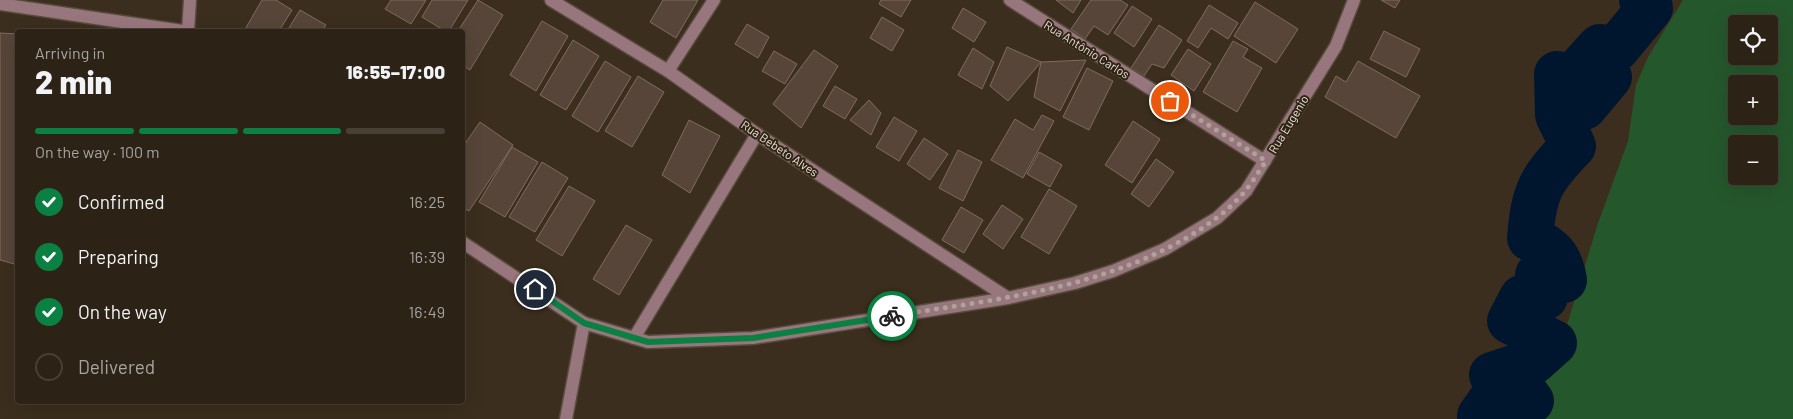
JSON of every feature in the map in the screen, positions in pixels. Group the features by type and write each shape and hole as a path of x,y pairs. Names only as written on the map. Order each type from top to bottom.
{"street":[{"path":"188,29 190,0"},
{"name":"Rua Bebeto Alves","path":"551,0 668,71 757,134 1008,298"},
{"path":"668,71 714,0"},
{"name":"Rua Antônio Carlos","path":"1010,0 1266,161"},
{"name":"Rua Eugenio","path":"465,244 584,323 648,342 753,338 1008,298 1076,283 1113,271 1165,249 1217,218 1246,191 1336,46 1354,0"},
{"path":"0,4 169,29"},
{"path":"634,338 757,134"},
{"path":"566,419 584,323"}],"green space":[{"path":"1683,0 1793,0 1793,419 1521,419 1544,384 1564,335 1597,226 1628,141 1636,85 1648,57"}],"building":[{"path":"262,0 276,0 292,10 280,29 245,29"},
{"path":"391,0 426,0 411,24 385,9"},
{"path":"432,0 468,0 450,29 442,29 422,17"},
{"path":"478,0 503,15 470,70 465,67 465,29 459,29"},
{"path":"663,0 698,0 676,38 650,22"},
{"path":"881,0 911,0 901,17 879,4"},
{"path":"1056,0 1081,0 1073,13"},
{"path":"1091,0 1120,0 1128,5 1108,35 1094,26 1085,39 1071,29"},
{"path":"1381,0 1400,0 1395,8"},
{"path":"1255,2 1298,29 1276,63 1234,36"},
{"path":"1209,5 1238,23 1228,39 1211,28 1198,48 1187,41"},
{"path":"1132,6 1152,19 1134,47 1114,33"},
{"path":"963,8 986,22 974,42 952,28"},
{"path":"300,10 326,25 323,29 288,29"},
{"path":"882,17 904,30 892,51 870,38"},
{"path":"542,21 568,36 536,91 510,75"},
{"path":"747,24 769,37 758,58 735,44"},
{"path":"1159,25 1182,40 1164,68 1152,64 1144,76 1131,68"},
{"path":"1384,31 1420,49 1406,77 1370,59"},
{"path":"0,33 15,34 15,264 0,260"},
{"path":"573,40 599,56 566,110 540,95"},
{"path":"1233,41 1248,49 1243,57 1262,68 1237,112 1203,92"},
{"path":"1007,47 1041,62 1008,101 990,86"},
{"path":"973,48 994,62 982,89 958,75"},
{"path":"1188,49 1211,64 1194,91 1171,75"},
{"path":"814,50 838,66 801,128 773,104"},
{"path":"774,51 797,64 785,84 762,71"},
{"path":"1086,60 1060,111 1034,97 1041,62"},
{"path":"605,61 631,77 598,132 572,116"},
{"path":"1358,61 1420,96 1396,138 1325,97 1336,76 1346,82"},
{"path":"1087,68 1113,81 1089,130 1063,117"},
{"path":"638,76 664,92 632,147 605,131"},
{"path":"835,86 857,99 845,119 823,106"},
{"path":"869,100 881,113 871,135 850,120"},
{"path":"1042,115 1054,121 1023,178 991,160 1015,119 1033,130"},
{"path":"894,117 917,131 899,161 876,147"},
{"path":"689,120 720,136 690,193 662,175"},
{"path":"1133,121 1160,139 1132,183 1105,165"},
{"path":"480,122 513,145 469,211 465,209 465,144"},
{"path":"924,138 948,154 930,180 907,164"},
{"path":"512,147 538,162 505,217 479,202"},
{"path":"958,150 982,162 963,201 939,188"},
{"path":"1039,152 1062,165 1050,187 1027,174"},
{"path":"1156,159 1174,172 1149,207 1131,194"},
{"path":"542,162 568,178 535,232 509,217"},
{"path":"569,186 595,201 562,256 536,240"},
{"path":"1049,189 1077,206 1049,254 1021,237"},
{"path":"1002,205 1023,219 1003,249 983,234"},
{"path":"961,207 983,220 964,253 942,240"},
{"path":"626,225 652,240 619,295 593,279"}],"waterway":[{"path":"1482,419 1480,416 1494,396 1531,401 1520,386 1492,375 1534,361 1554,343 1510,321 1522,298 1545,297 1538,275 1564,280 1560,265 1549,249 1530,238 1534,209 1541,187 1553,168 1573,146 1558,115 1557,74 1584,107 1609,77 1581,68 1600,47 1616,49 1650,8 1642,0"}],"way so far":[{"path":"892,316 1008,298 1076,283 1144,259 1192,234 1217,218 1246,191 1266,161 1170,101"}],"route":[{"path":"535,289 584,323 648,342 693,342 753,338 892,316"}]}
